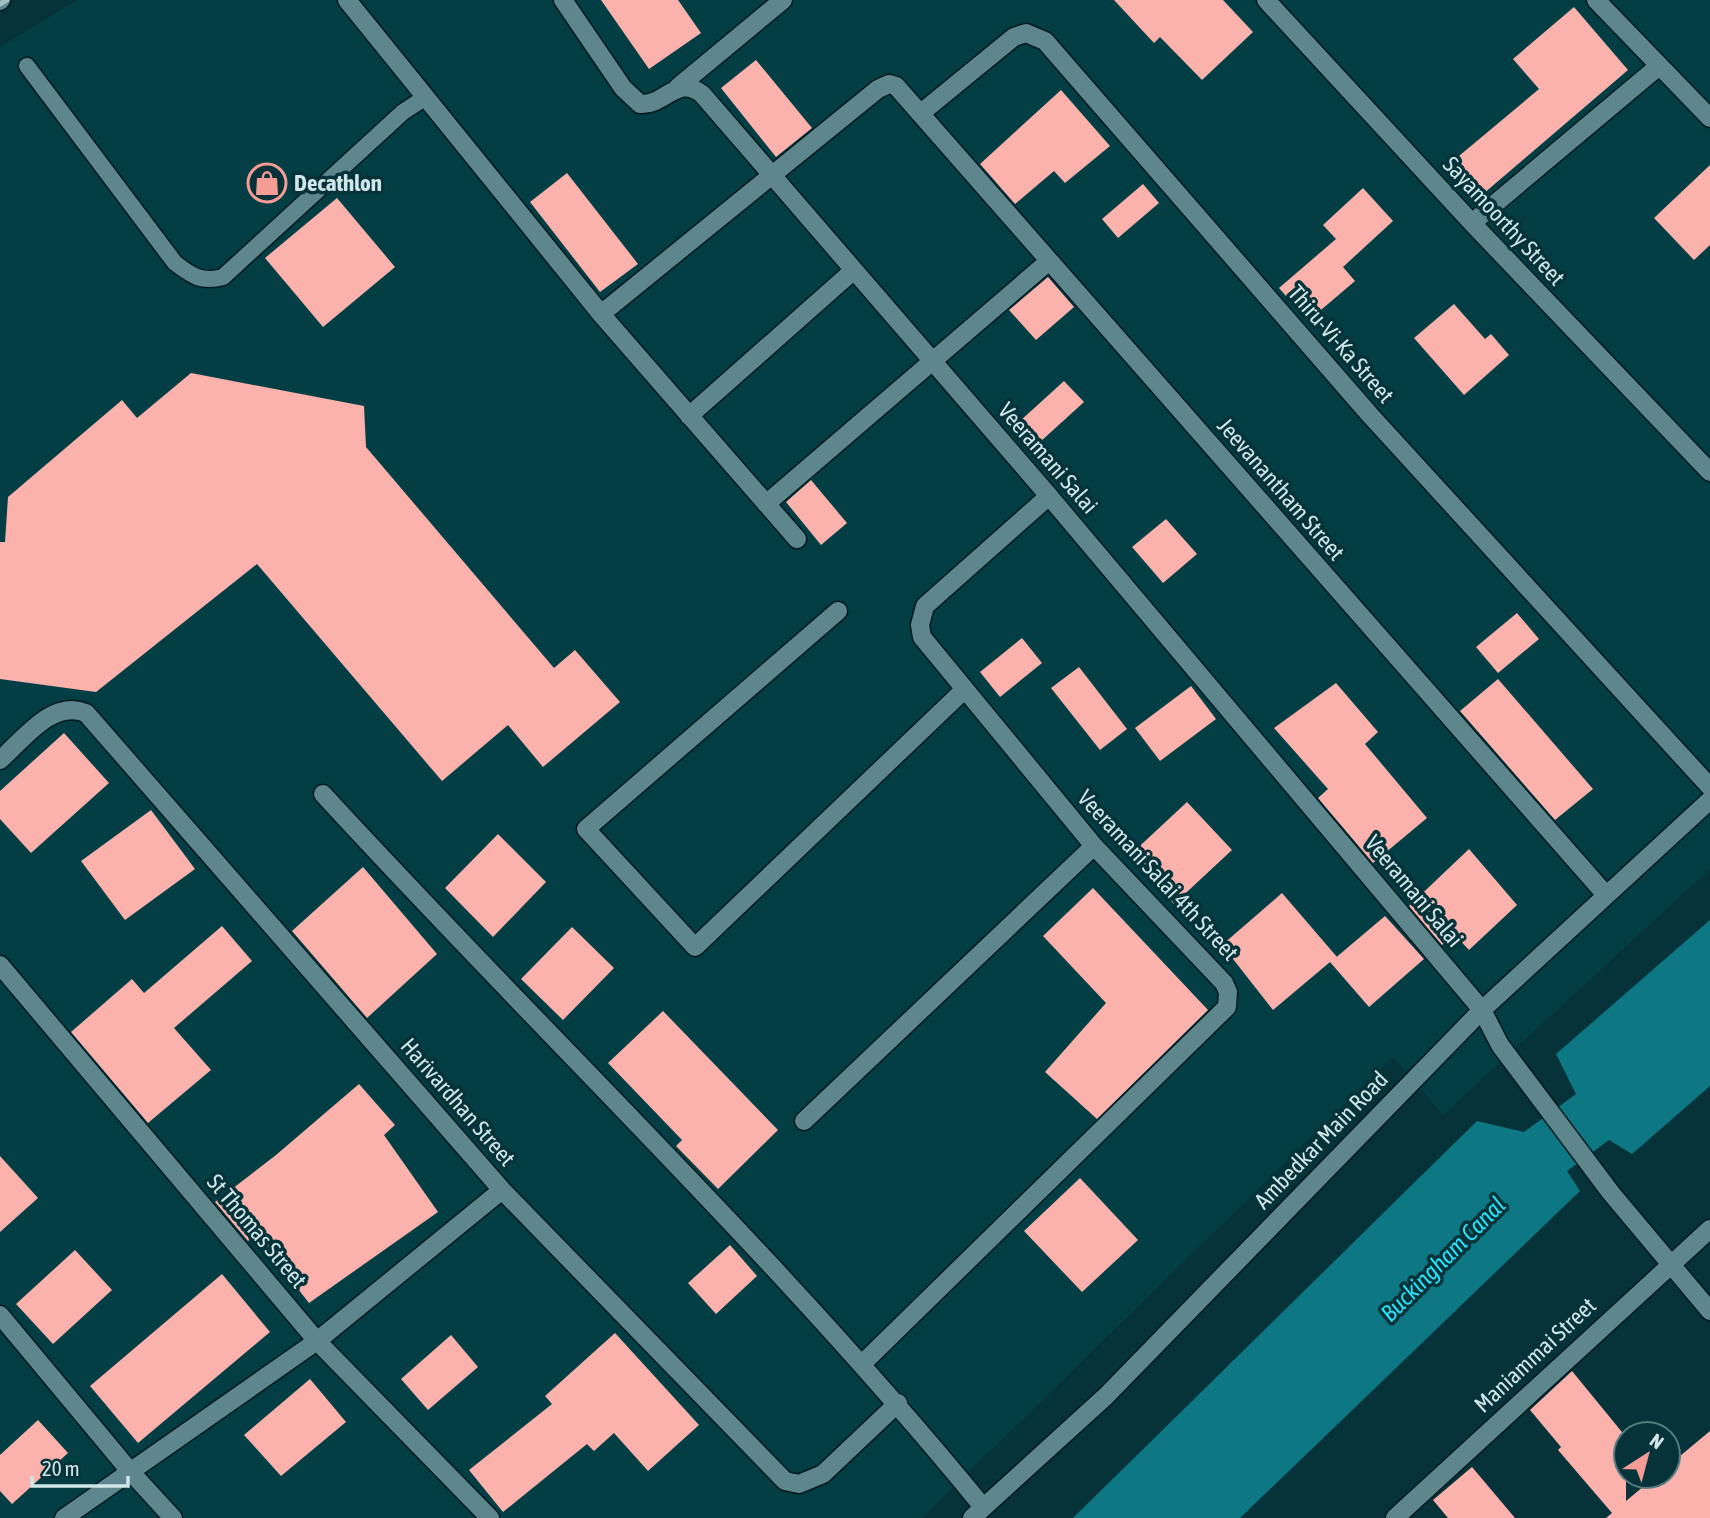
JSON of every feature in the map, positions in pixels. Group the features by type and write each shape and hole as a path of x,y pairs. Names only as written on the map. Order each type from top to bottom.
{"street":[{"path":"347,0 601,314 797,539"},
{"path":"563,0 631,98 640,104 650,105 678,87 783,0"},
{"name":"Sayamoorthy Street","path":"1266,0 1472,223 1710,472"},
{"path":"1596,0 1710,118"},
{"name":"Thiru-Vi-Ka Street","path":"921,113 1014,37 1026,33 1045,41 1370,415 1710,788"},
{"path":"1472,223 1659,66"},
{"name":"Veeramani Salai","path":"678,87 688,86 702,94 1049,496 1482,1010 1500,1045 1611,1194 1710,1311"},
{"name":"Jeevanantham Street","path":"601,314 884,86 896,86 1606,895"},
{"path":"766,504 1048,262"},
{"path":"688,415 854,270"},
{"name":"Veeramani Salai 4th Street","path":"862,1364 1227,1007 1228,992 1224,983 1094,846 922,637 920,625 925,606 1049,496"},
{"path":"838,611 586,829 695,947 964,690"},
{"name":"Harivardhan Street","path":"0,760 59,709 73,708 86,713 502,1190 785,1481 799,1484 823,1474 898,1403"},
{"path":"323,794 423,902 714,1203 898,1403 978,1513"},
{"name":"Ambedkar Main Road","path":"978,1513 1106,1396 1482,1010 1710,800"},
{"path":"804,1121 1094,846"},
{"name":"St Thomas Street","path":"0,965 317,1340 490,1518"},
{"path":"64,1518 317,1340 502,1190"},
{"name":"Maniammai Street","path":"1395,1518 1710,1228"},
{"path":"0,1315 129,1470 173,1518"}],"lane":[{"path":"27,66 176,263 191,276 208,281 223,277 403,112 426,97"}],"shaded area":[{"path":"77,0 1710,0 1710,869 1443,1115 1393,1057 922,1518 0,1518 0,47"}],"water":[{"name":"Buckingham Canal","path":"1710,920 1710,1086 1632,1154 1609,1140 1567,1171 1580,1191 1240,1518 1073,1518 1477,1121 1524,1132 1576,1094 1556,1054"}],"building":[{"path":"601,0 678,0 701,33 649,69"},
{"path":"1114,0 1223,0 1253,32 1202,80 1160,37 1154,43"},
{"path":"1574,7 1628,70 1476,200 1447,166 1539,89 1513,59"},
{"path":"756,60 812,128 776,157 721,88"},
{"path":"1061,90 1110,146 1065,183 1054,171 1015,204 980,164"},
{"path":"1710,165 1710,245 1694,260 1654,218"},
{"path":"567,173 638,264 600,292 530,202"},
{"path":"1143,184 1159,203 1118,238 1102,219"},
{"path":"1363,188 1393,221 1343,267 1355,281 1308,321 1279,288 1336,239 1323,225"},
{"path":"337,198 395,267 323,327 265,258"},
{"path":"1048,277 1074,307 1036,340 1009,310"},
{"path":"1454,304 1485,339 1491,334 1509,355 1464,395 1414,338"},
{"path":"191,373 364,406 366,447 554,668 575,650 620,702 543,767 508,725 442,781 257,564 96,692 0,679 0,542 5,542 8,497 122,400 137,418"},
{"path":"1064,381 1084,402 1040,442 1020,421"},
{"path":"811,480 847,523 821,545 786,502"},
{"path":"1166,519 1197,554 1163,583 1132,547"},
{"path":"1517,613 1539,639 1498,673 1476,647"},
{"path":"1022,638 1042,663 1000,697 980,672"},
{"path":"1079,667 1127,729 1100,750 1051,688"},
{"path":"1498,679 1593,789 1555,820 1460,711"},
{"path":"1336,683 1378,732 1365,744 1427,818 1373,863 1318,798 1328,789 1274,728"},
{"path":"1191,686 1216,719 1160,761 1135,728"},
{"path":"64,733 109,783 31,853 0,819 0,791"},
{"path":"1187,802 1232,850 1174,904 1129,856"},
{"path":"151,810 195,869 125,920 81,861"},
{"path":"498,834 546,882 493,937 445,888"},
{"path":"1469,849 1517,905 1469,950 1454,934 1442,945 1409,906"},
{"path":"363,867 437,954 367,1018 292,931"},
{"path":"1093,888 1208,1010 1097,1119 1045,1072 1106,1003 1043,936"},
{"path":"1282,893 1337,957 1385,916 1424,959 1369,1007 1330,962 1273,1010 1222,945"},
{"path":"222,926 252,961 174,1028 211,1070 148,1123 71,1032 132,979 144,993"},
{"path":"572,927 614,968 563,1020 521,979"},
{"path":"663,1011 778,1130 718,1189 676,1146 682,1140 608,1063"},
{"path":"359,1084 395,1125 384,1135 438,1212 309,1303 256,1235 248,1241 215,1202 276,1155"},
{"path":"0,1156 38,1198 0,1232"},
{"path":"1080,1178 1138,1240 1082,1292 1024,1231"},
{"path":"730,1245 757,1276 716,1314 688,1283"},
{"path":"75,1250 112,1290 53,1344 16,1304"},
{"path":"222,1274 270,1332 138,1443 90,1386"},
{"path":"615,1333 699,1425 648,1471 614,1433 594,1451 587,1444 503,1512 469,1470 552,1404 545,1396"},
{"path":"451,1335 478,1367 428,1410 401,1379"},
{"path":"1572,1371 1612,1420 1612,1490 1626,1490 1626,1501 1639,1490 1682,1490 1682,1454 1710,1431 1710,1518 1606,1518 1612,1513 1558,1450 1561,1447 1530,1410"},
{"path":"310,1379 346,1422 281,1476 244,1435"},
{"path":"38,1420 68,1453 12,1504 0,1491 0,1455"},
{"path":"1472,1467 1515,1518 1448,1518 1433,1500"}],"railway":[{"path":"0,4 7,0"}],"place":[{"name":"Decathlon","path":"267,183"}]}
